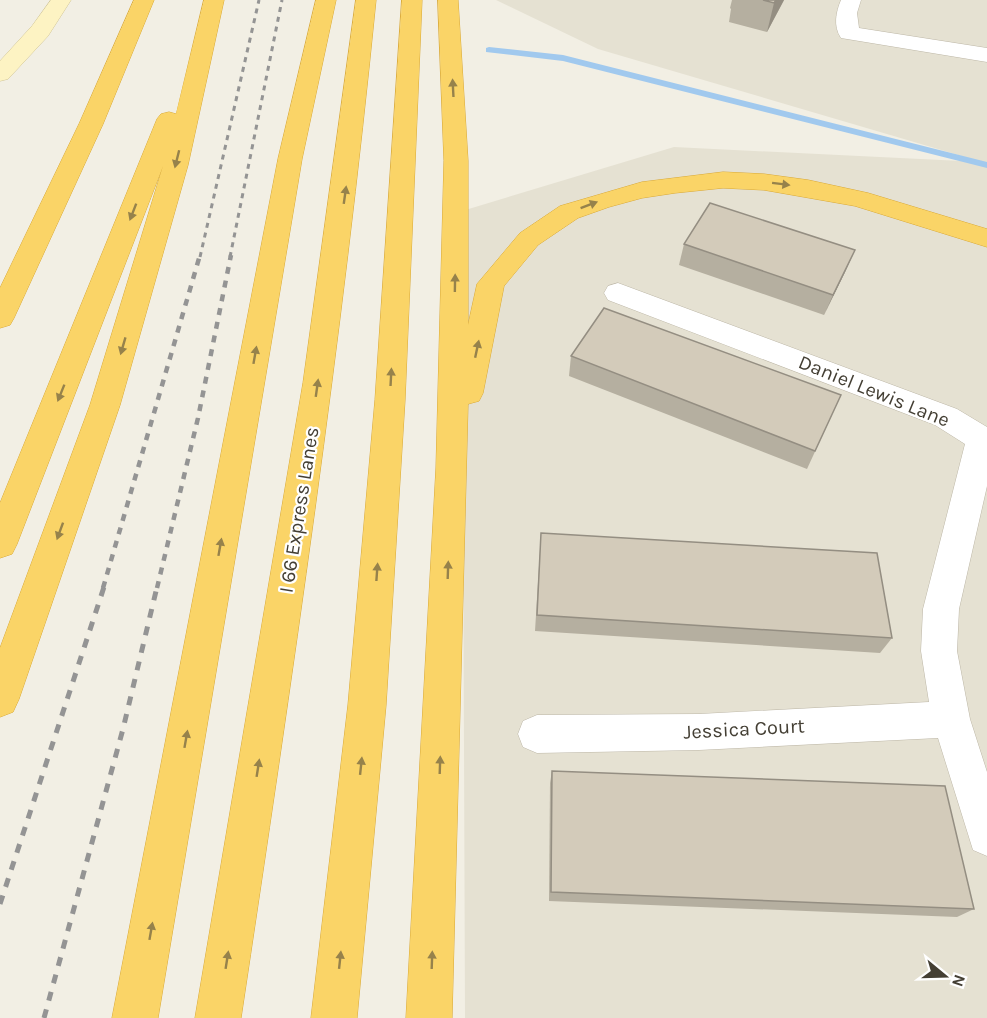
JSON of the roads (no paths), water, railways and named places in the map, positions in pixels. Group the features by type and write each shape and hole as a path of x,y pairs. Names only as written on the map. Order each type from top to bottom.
{"highway":[{"path":"0,318 91,124 144,0"},
{"path":"0,544 111,270 214,0"},
{"path":"0,699 105,405 176,165 214,0"},
{"path":"138,1004 290,159 326,0"},
{"name":"I 66 Express Lanes","path":"218,1018 298,527 348,172 366,0"},
{"path":"334,1018 369,681 390,400 412,0"},
{"path":"429,1018 452,468 456,161 448,0"},
{"path":"452,468 490,284 529,239 569,212 600,201 664,186 723,180 764,182 808,188 859,199 987,238"}],"street":[{"path":"0,74 40,31 62,0"},
{"path":"851,0 846,13 849,33 987,55"},
{"name":"Daniel Lewis Lane","path":"618,293 946,417 982,439 941,609 939,651 951,719 987,836"},
{"name":"Jessica Court","path":"537,734 699,732 951,719"}],"waterway":[{"path":"489,50 563,58 987,165"}],"railway":[{"path":"200,257 259,0"},
{"path":"230,257 282,0"},
{"path":"103,588 200,255"},
{"path":"157,588 198,418 231,255"},
{"path":"0,904 104,587"},
{"path":"44,1018 123,729 157,587"}]}
